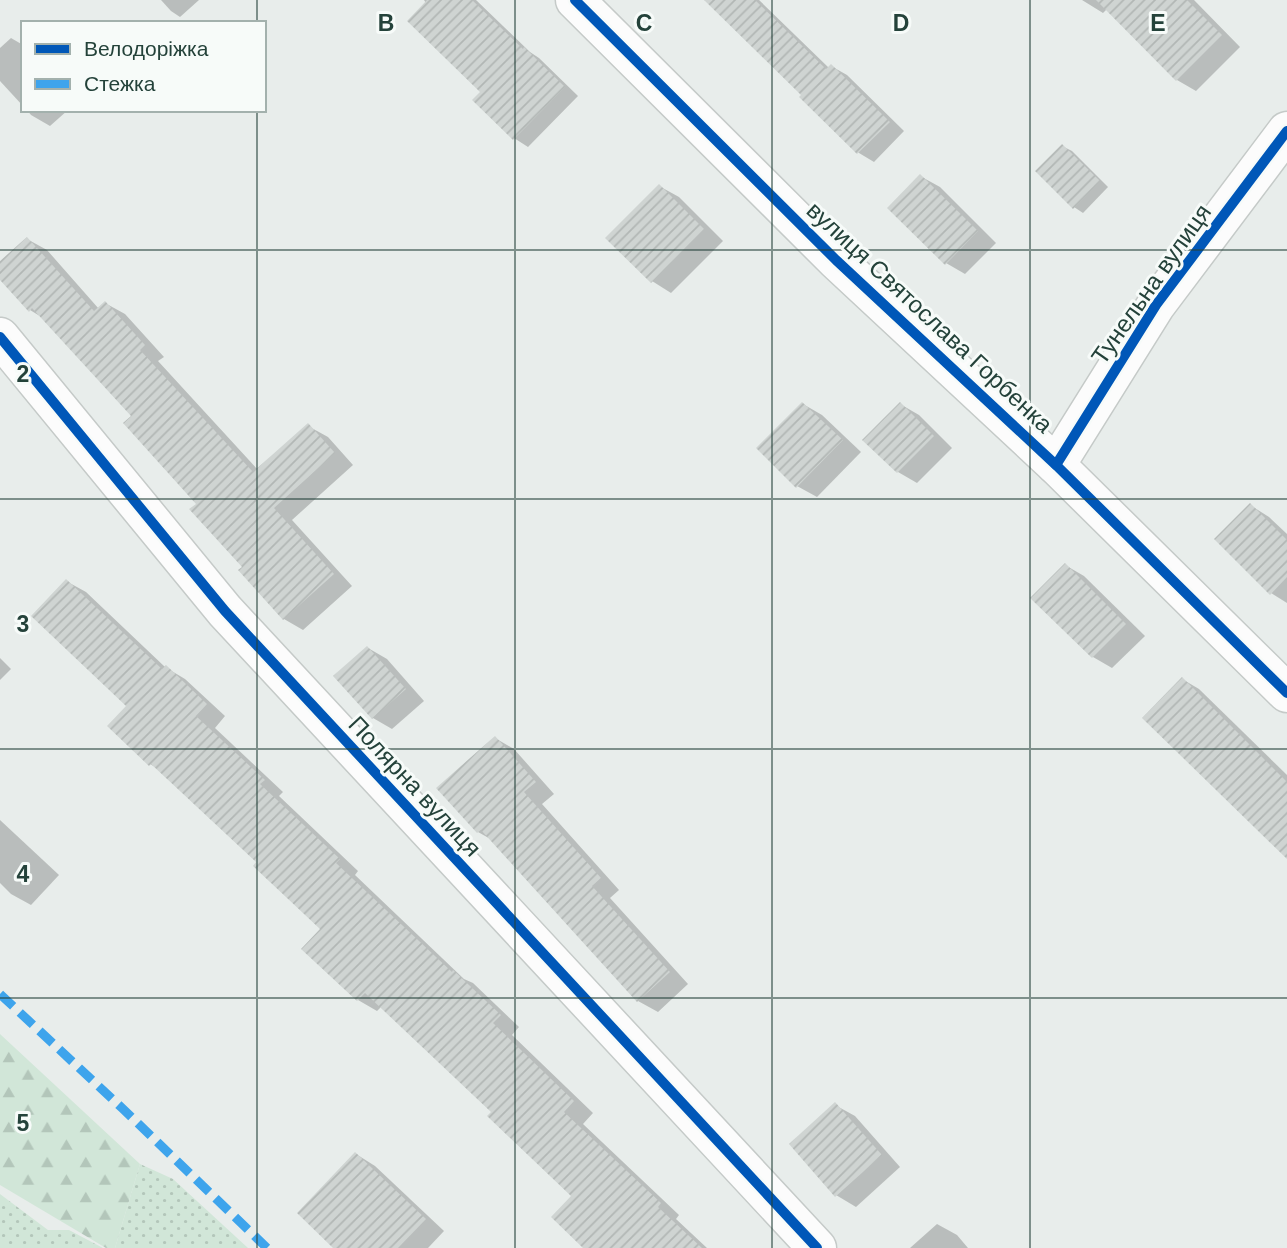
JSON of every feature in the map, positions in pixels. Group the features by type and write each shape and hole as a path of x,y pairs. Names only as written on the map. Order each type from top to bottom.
{"street":[{"name":"вулиця Святослава Горбенка","path":"575,0 836,260 1056,465 1287,693"},
{"name":"Тунельна вулиця","path":"1056,465 1156,305 1287,131"},
{"name":"Полярна вулиця","path":"0,337 225,611 817,1248"}],"green space":[{"path":"0,1034 140,1164 115,1248 106,1248 0,1185"},
{"path":"140,1164 173,1179 248,1248 115,1248"},
{"path":"0,1194 48,1230 69,1230 103,1248 0,1248"}],"building":[{"path":"427,0 472,0 565,87 513,140 472,100 480,92 407,21"},
{"path":"704,0 755,0 826,69 831,64 890,122 857,154"},
{"path":"1096,0 1187,0 1222,35 1176,81"},
{"path":"1062,144 1100,181 1073,209 1035,171"},
{"path":"920,174 978,231 945,265 887,208"},
{"path":"659,184 704,229 651,283 605,238"},
{"path":"27,237 94,311 105,301 145,345 140,350 253,472 308,423 335,453 274,508 334,574 283,620 238,570 242,567 189,509 196,504 123,423 131,416 32,308 29,312 0,280 0,261"},
{"path":"802,402 843,440 796,488 756,448"},
{"path":"900,402 934,436 897,473 862,440"},
{"path":"1250,503 1287,540 1287,577 1270,595 1214,539"},
{"path":"1065,563 1126,624 1092,658 1030,598"},
{"path":"66,579 162,669 166,665 207,704 196,716 265,780 260,784 340,859 336,863 501,1015 493,1023 574,1101 564,1112 661,1203 658,1207 702,1248 583,1248 551,1217 571,1196 487,1116 491,1112 365,993 357,1001 301,949 320,929 253,866 256,862 107,726 126,706 31,616"},
{"path":"367,646 406,689 372,719 333,676"},
{"path":"1182,677 1287,782 1287,859 1142,718"},
{"path":"495,736 536,782 524,792 601,878 592,886 670,972 637,1002 481,830 477,833 436,788"},
{"path":"835,1102 882,1155 835,1197 789,1144"},
{"path":"355,1152 426,1219 398,1248 333,1248 297,1213"}],"marked path":[{"path":"0,994 267,1248"}],"cycle path":[{"path":"575,0 836,260 1056,465 1287,693"},
{"path":"1056,465 1156,305 1287,131"},
{"path":"0,337 225,611 817,1248"}]}
